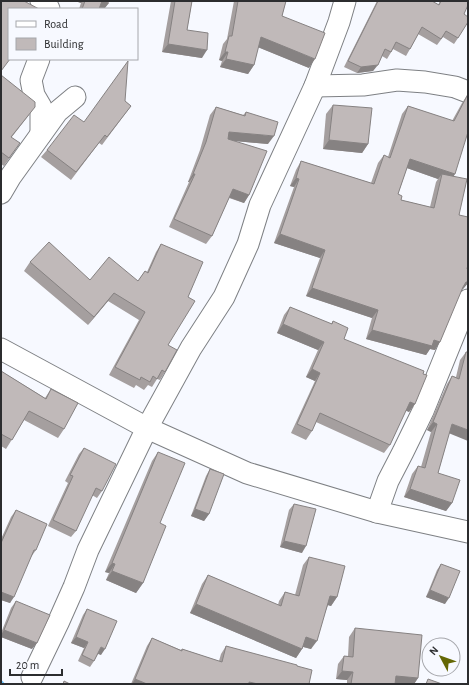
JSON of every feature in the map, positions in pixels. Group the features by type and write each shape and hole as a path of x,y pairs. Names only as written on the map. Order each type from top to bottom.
{"street":[{"path":"41,1 48,8"},
{"path":"32,677 74,587 88,550 147,428 191,348 224,297 248,244 260,206 315,86 339,22 345,1"},
{"path":"40,60 31,80 34,95 41,107 42,134"},
{"path":"315,86 363,85 397,80 425,82 455,87 468,92"},
{"path":"1,193 11,176 57,112 75,97"},
{"path":"377,512 388,481 423,411 468,300"},
{"path":"1,349 147,428 247,473 377,512 468,532"}],"building":[{"path":"1,1 24,1 37,8 8,8 8,60 9,60 1,71"},
{"path":"85,1 102,1 99,8 82,8"},
{"path":"175,1 192,1 187,30 208,33 207,50 168,44"},
{"path":"238,1 286,1 282,16 325,33 315,59 261,37 254,65 226,59 228,52 225,52 229,36 232,36"},
{"path":"378,1 432,1 439,5 441,1 468,1 464,14 468,17 468,22 458,38 446,31 441,39 422,27 410,49 396,42 391,52 385,49 378,65 361,67 348,61"},
{"path":"128,61 125,101 131,106 107,137 105,135 76,172 47,150 74,115 84,122"},
{"path":"1,75 35,102 35,107 11,137 20,143 9,158 1,152"},
{"path":"468,94 468,132 455,174 410,159 398,194 402,196 401,200 434,208 442,174 467,179 459,215 468,217 468,282 466,282 463,287 440,342 434,340 432,346 372,330 378,310 312,288 325,250 280,234 299,179 296,178 301,161 374,184 384,155 390,158 408,106 454,121"},
{"path":"333,105 372,108 368,144 329,140"},
{"path":"216,107 245,116 246,112 278,122 274,136 229,132 228,139 267,151 249,195 233,189 212,236 174,219 195,174 193,174 206,142"},
{"path":"49,242 90,280 109,257 138,281 145,271 148,273 161,244 203,262 188,297 195,301 168,345 177,350 165,372 162,370 157,379 153,376 150,382 141,377 140,380 115,367 145,312 114,293 94,317 30,262"},
{"path":"290,307 332,324 333,321 348,328 344,339 424,371 423,374 427,375 415,404 410,402 390,445 320,413 312,431 297,424 320,373 312,369 324,342 283,324"},
{"path":"466,352 468,352 468,430 452,424 438,473 460,480 452,503 410,489 418,466 425,468 437,424 433,422 452,376 459,379"},
{"path":"1,371 46,399 51,389 78,403 64,429 29,411 12,440 1,434"},
{"path":"84,448 116,464 102,491 96,488 76,531 53,520 73,476 70,475"},
{"path":"158,452 185,463 160,523 166,526 143,583 112,571 115,564 112,563"},
{"path":"210,469 224,474 209,514 195,509"},
{"path":"294,504 316,509 306,546 284,541"},
{"path":"16,510 47,524 14,597 1,592 1,543"},
{"path":"309,557 345,566 337,597 330,596 317,641 306,637 302,649 196,604 208,575 281,606 285,592 299,596"},
{"path":"441,564 460,571 449,598 430,590"},
{"path":"16,601 50,615 37,643 4,630"},
{"path":"87,609 117,621 105,649 101,647 94,661 82,655 88,642 76,637"},
{"path":"355,628 422,635 418,678 396,676 395,684 351,684 353,672 342,671 344,656 353,657"},
{"path":"152,638 182,651 182,649 222,662 226,646 297,665 312,670 309,684 258,684 249,682 249,684 147,684 135,679"},
{"path":"428,679 442,684 426,684"},
{"path":"64,681 70,684 63,684"}]}
